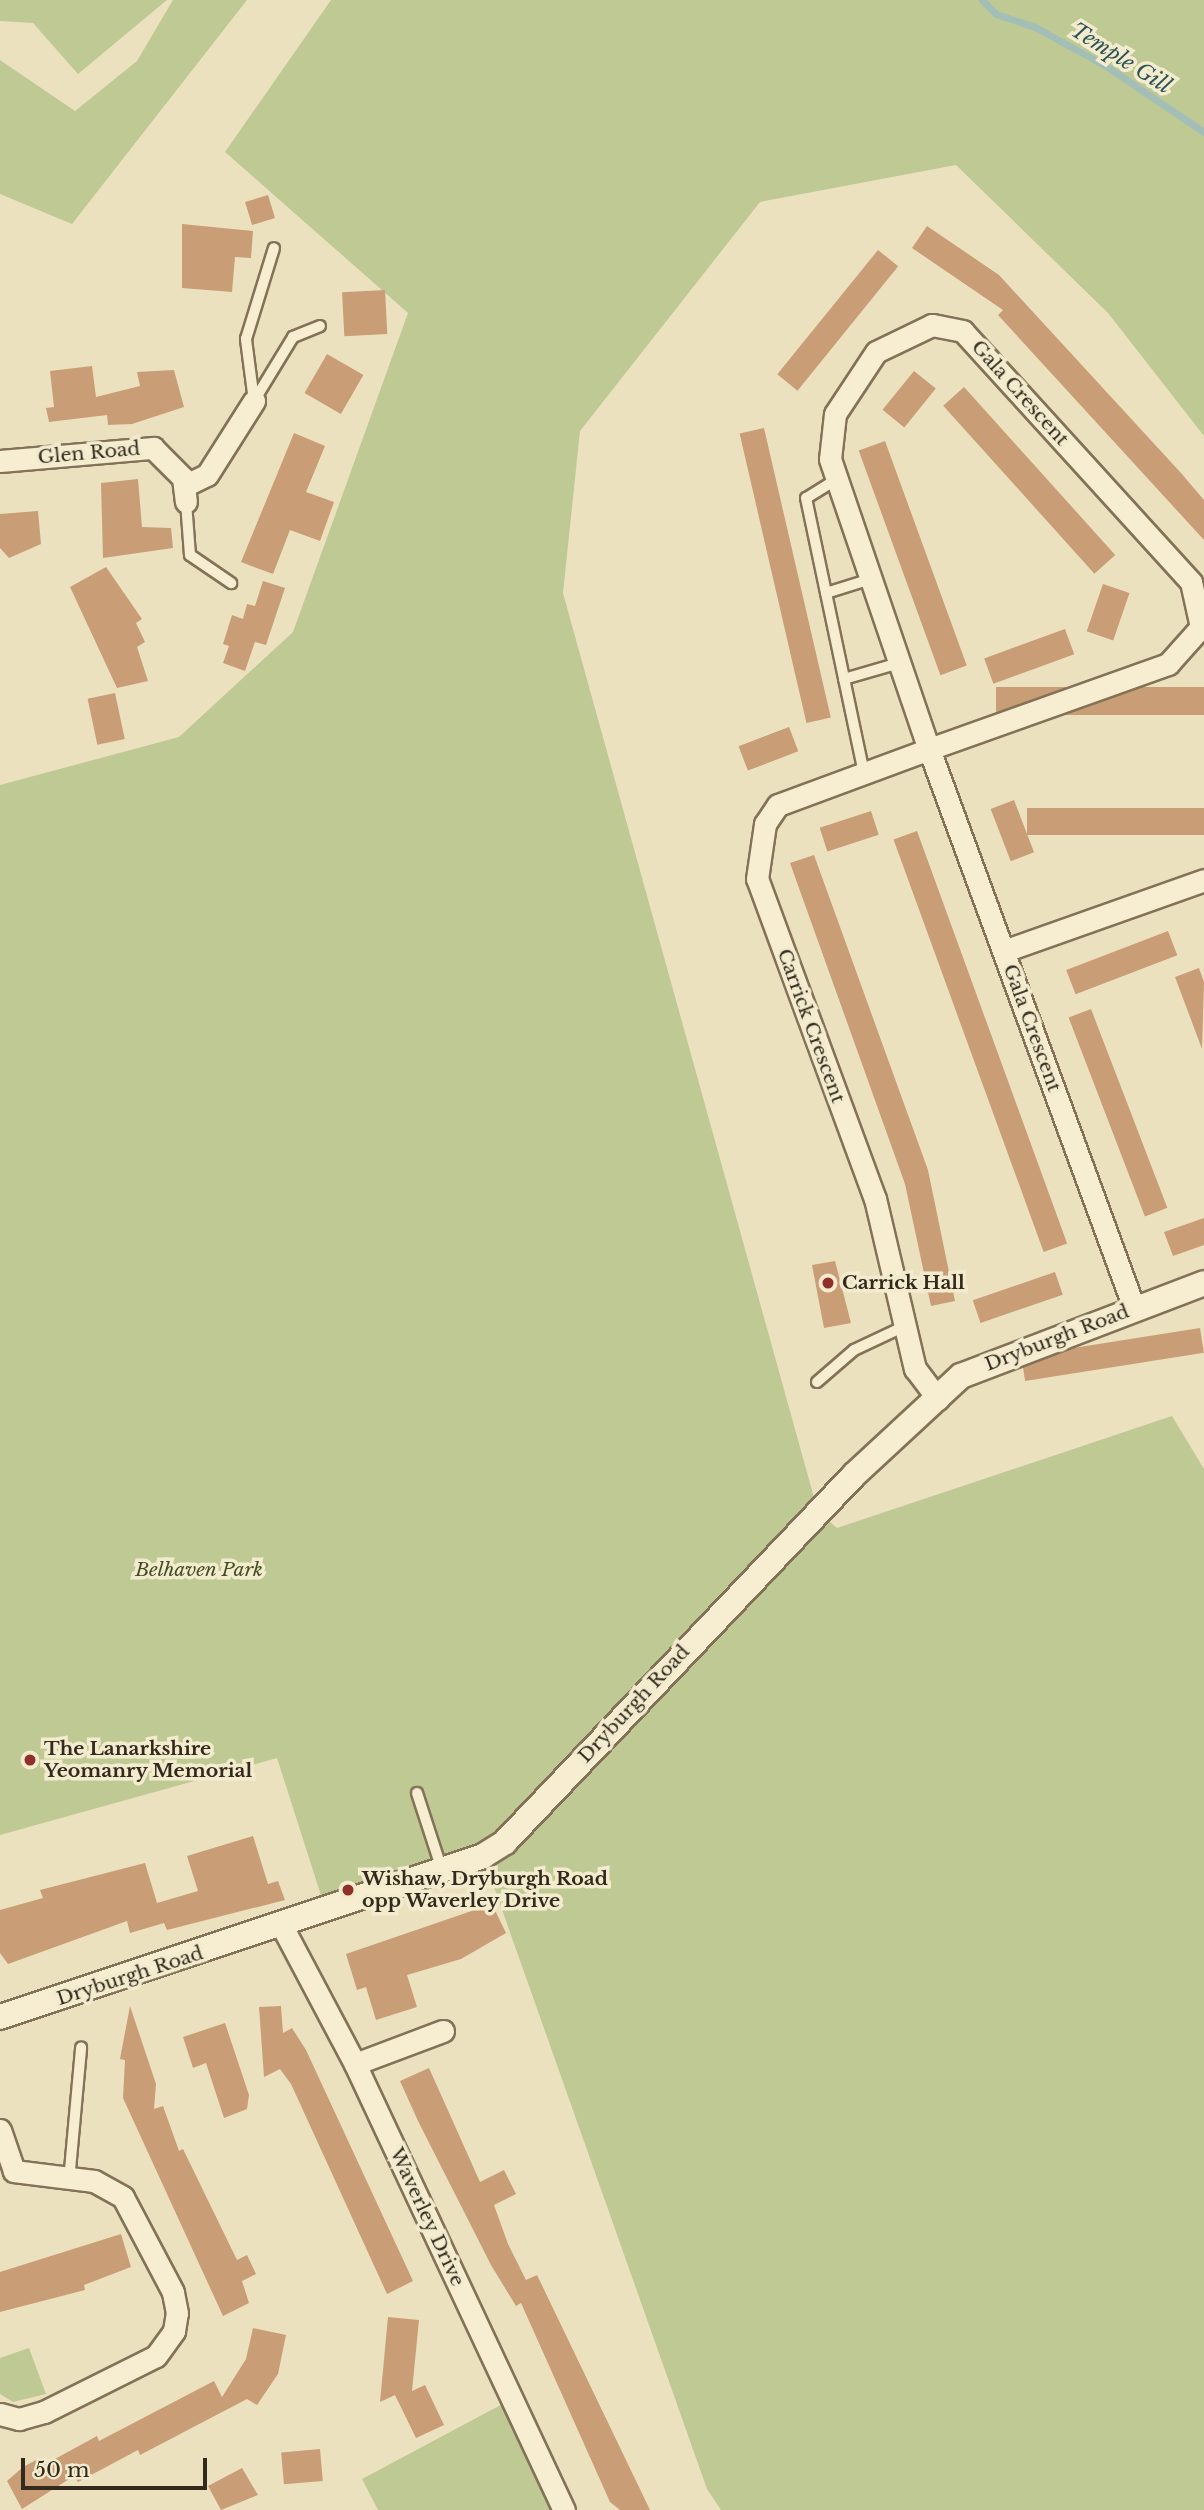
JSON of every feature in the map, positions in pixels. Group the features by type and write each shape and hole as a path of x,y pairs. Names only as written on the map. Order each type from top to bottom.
{"street":[{"name":"Gala Crescent","path":"929,749 1168,664 1201,627 1200,603 1191,582 963,331 932,325 876,352 835,414 828,438 837,479 929,749 1134,1308"},
{"path":"185,494 207,475 254,401"},
{"name":"Glen Road","path":"0,461 153,448 169,460 185,494"},
{"name":"Carrick Crescent","path":"929,749 778,805 756,854 757,879 875,1199 915,1370 937,1399"},
{"path":"1004,951 1204,880"},
{"name":"Dryburgh Road","path":"0,2017 283,1928 443,1870 505,1842 808,1522 961,1376 999,1357 1204,1283"},
{"name":"Waverley Drive","path":"283,1928 355,2064 564,2510"},
{"path":"355,2064 443,2031"},
{"path":"0,2130 7,2177 109,2187 133,2210 173,2292 174,2331 156,2356 44,2412 19,2419 0,2414"}],"lane":[{"path":"254,401 246,339 274,248"},
{"path":"254,401 293,337 320,326"},
{"path":"837,479 806,498 864,773"},
{"path":"185,494 190,555 231,583"},
{"path":"826,593 871,579"},
{"path":"845,679 899,663"},
{"path":"817,1382 854,1350 903,1327"},
{"path":"416,1793 443,1870"},
{"path":"69,2181 81,2048"}],"green space":[{"path":"0,0 167,0 78,74 33,23 0,21"},
{"path":"173,0 247,0 72,224 0,194 0,60 75,111 137,61"},
{"name":"Belhaven Park","path":"331,0 1204,0 1204,436 1108,313 956,165 760,202 580,431 563,593 818,1512 837,1528 1172,1416 1204,1469 1204,2510 721,2510 707,2489 483,1856 326,1911 277,1758 0,1835 0,785 179,737 293,632 408,313 225,152"},
{"path":"29,2348 46,2394 13,2402 0,2394 0,2358"},
{"path":"512,2399 564,2510 378,2510 362,2479"}],"building":[{"path":"268,195 275,218 252,225 245,202"},
{"path":"182,224 253,231 251,258 235,257 232,292 182,288"},
{"path":"927,226 999,275 1181,473 1204,500 1204,540 998,315 1003,310 912,248"},
{"path":"878,250 898,266 798,391 777,374"},
{"path":"385,290 387,334 344,336 342,292"},
{"path":"327,354 363,375 341,414 304,393"},
{"path":"92,366 96,397 140,386 137,372 174,370 184,407 132,424 108,425 107,415 49,422 46,408 54,407 50,371"},
{"path":"914,371 936,389 904,427 883,410"},
{"path":"964,387 1115,555 1094,574 943,406"},
{"path":"764,428 831,717 806,723 740,434"},
{"path":"294,433 325,446 306,492 334,502 320,541 290,530 273,574 241,562"},
{"path":"885,441 967,666 940,675 859,451"},
{"path":"138,479 142,527 171,528 173,548 103,558 101,483"},
{"path":"38,511 41,544 9,558 0,548 0,514"},
{"path":"106,567 142,619 136,623 145,642 137,647 148,681 117,688 70,587"},
{"path":"263,581 285,588 266,645 255,642 245,671 223,663 229,646 223,644 232,615 243,619 247,604 255,606"},
{"path":"1103,584 1129,593 1113,640 1087,631"},
{"path":"1065,629 1074,654 993,684 984,658"},
{"path":"996,687 1204,687 1204,715 996,715"},
{"path":"115,693 125,739 97,745 88,699"},
{"path":"789,727 798,751 748,771 739,746"},
{"path":"1014,800 1034,852 1011,861 991,809"},
{"path":"1027,808 1204,808 1204,835 1027,835"},
{"path":"871,811 879,835 827,851 820,828"},
{"path":"917,831 1067,1244 1044,1252 894,840"},
{"path":"814,855 928,1170 955,1301 931,1306 905,1184 790,863"},
{"path":"1168,931 1177,955 1076,994 1066,970"},
{"path":"1199,968 1204,982 1202,1049 1175,977"},
{"path":"1091,1009 1167,1208 1145,1216 1069,1018"},
{"path":"1204,1218 1204,1245 1173,1256 1164,1232"},
{"name":"Carrick Hall","path":"835,1261 851,1323 824,1328 812,1265"},
{"path":"1055,1272 1063,1295 981,1323 973,1300"},
{"path":"1200,1328 1204,1353 1025,1381 1021,1356"},
{"path":"253,1836 268,1884 278,1881 285,1900 167,1930 164,1923 130,1933 127,1921 8,1964 0,1953 0,1910 43,1898 40,1890 145,1863 157,1903 198,1891 187,1856"},
{"path":"492,1904 506,1933 461,1959 407,1975 417,2007 376,2020 366,1987 357,1990 346,1954"},
{"path":"130,2006 156,2084 154,2109 163,2106 179,2151 183,2149 237,2260 247,2255 256,2274 242,2281 249,2303 223,2316 123,2098 125,2060 120,2059"},
{"path":"281,2006 283,2033 292,2028 306,2050 413,2281 387,2294 291,2084 280,2069 264,2077 259,2007"},
{"path":"225,2023 249,2095 247,2109 224,2118 206,2063 193,2068 183,2037"},
{"path":"429,2068 480,2182 504,2170 516,2194 494,2205 508,2244 526,2280 537,2275 650,2510 620,2510 610,2502 521,2303 516,2306 491,2265 418,2121 400,2081"},
{"path":"121,2234 131,2267 84,2285 85,2290 0,2312 0,2272"},
{"path":"388,2317 419,2320 412,2391 425,2385 444,2425 416,2438 395,2395 380,2402"},
{"path":"253,2328 286,2335 278,2374 257,2405 247,2399 140,2455 138,2450 78,2482 74,2476 22,2509 7,2481 23,2467 40,2458 44,2465 97,2436 99,2441 214,2381 222,2397 246,2359"},
{"path":"320,2449 323,2481 284,2484 281,2452"},
{"path":"242,2468 258,2495 221,2510 208,2486"}],"waterway":[{"name":"Temple Gill","path":"982,0 996,14 1035,27 1106,66 1204,132"}],"place":[{"name":"Carrick Hall","path":"828,1283"},
{"name":"The Lanarkshire Yeomanry Memorial","path":"30,1760"},
{"name":"Wishaw, Dryburgh Road opp Waverley Drive","path":"348,1890"}]}
